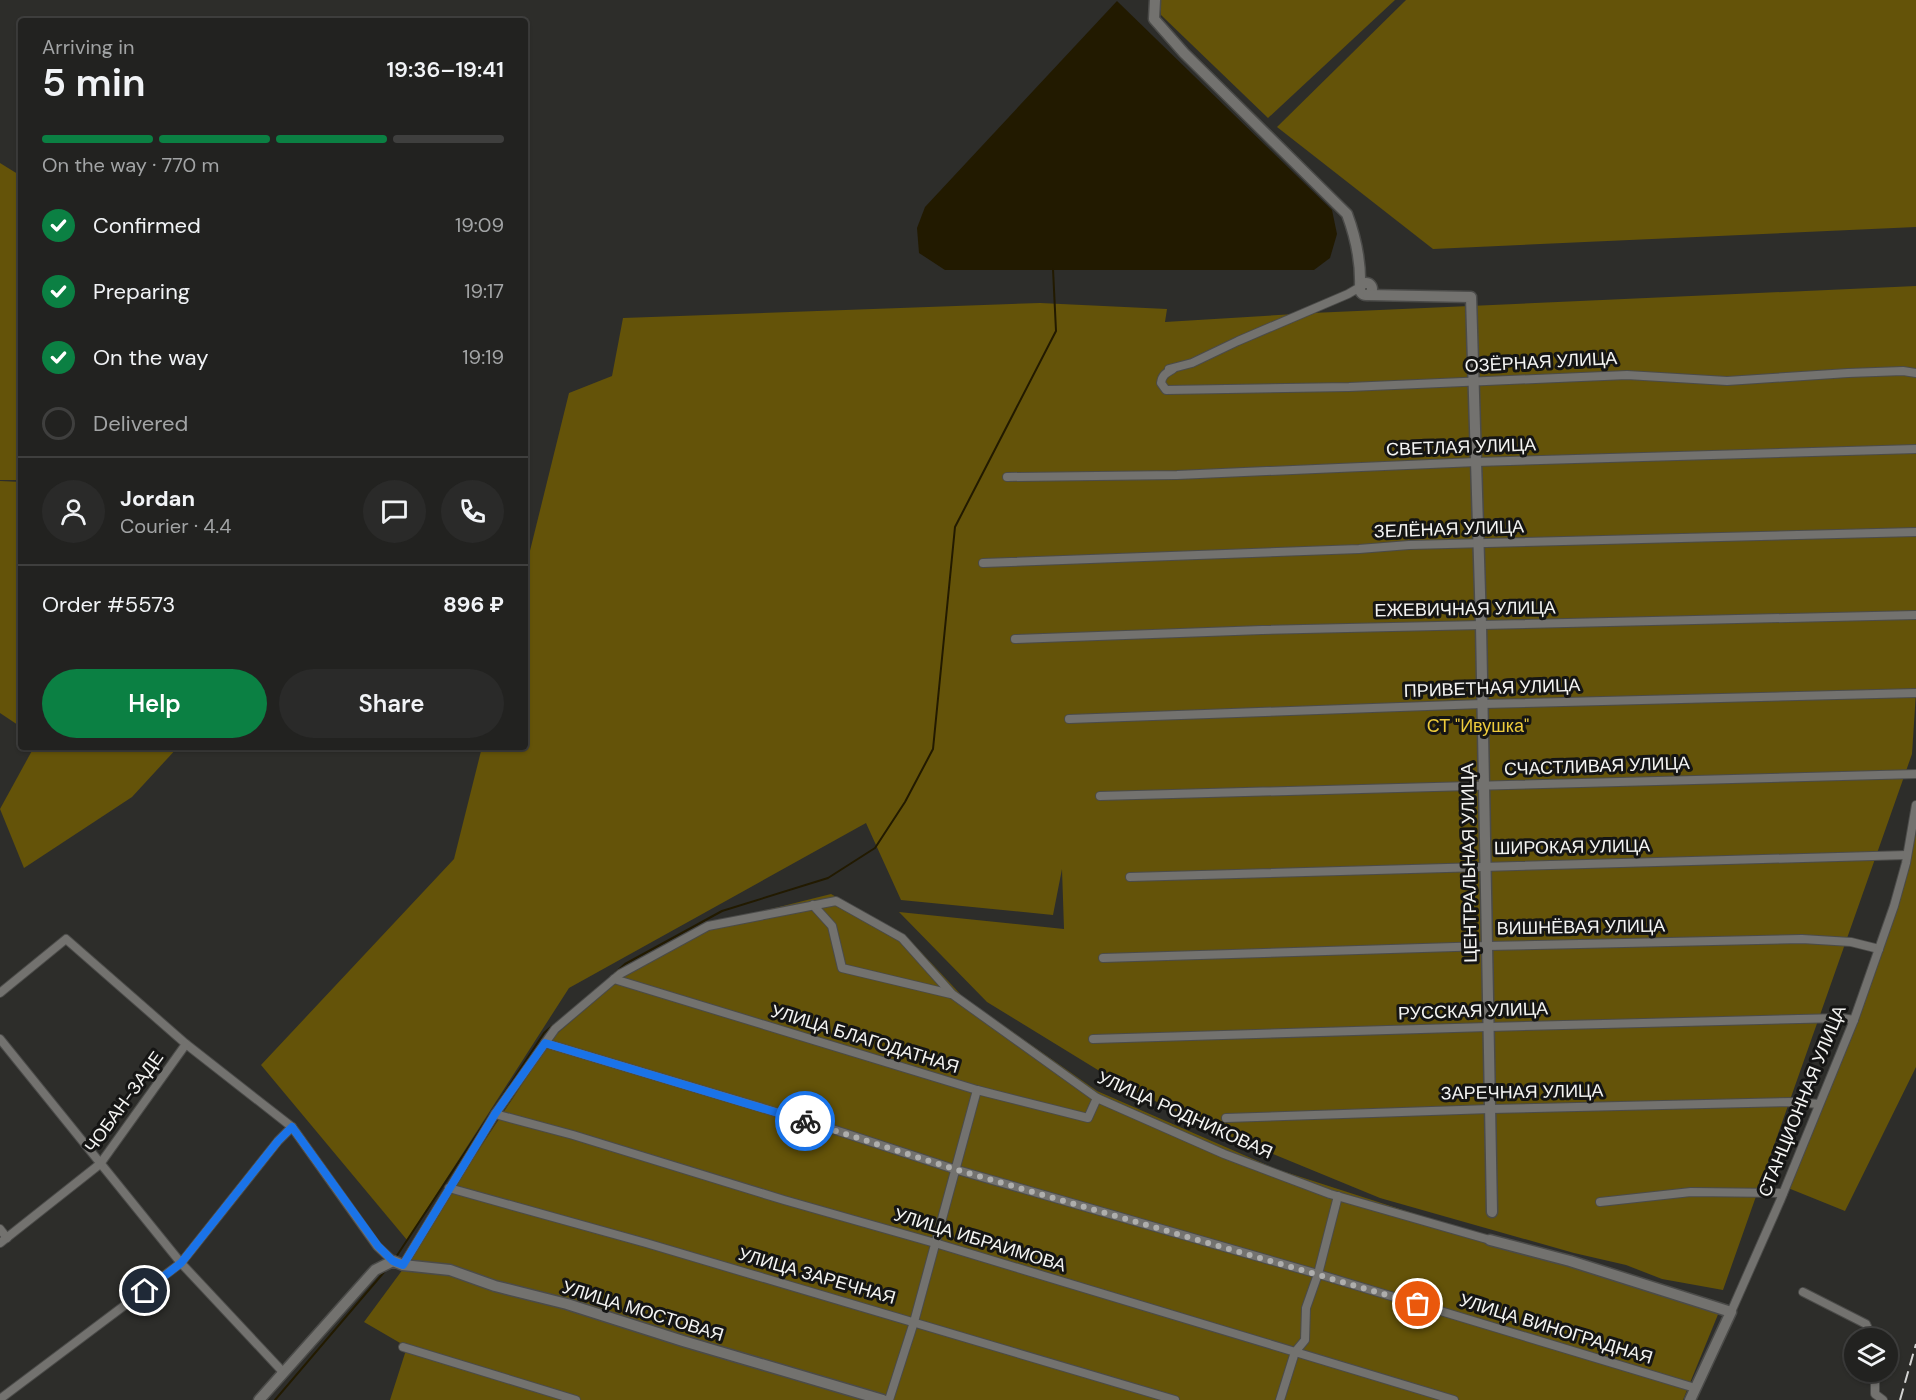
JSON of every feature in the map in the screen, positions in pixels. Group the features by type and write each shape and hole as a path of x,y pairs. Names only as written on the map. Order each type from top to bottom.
{"street":[{"path":"1155,0 1154,19 1184,53 1347,214 1354,232 1367,290 1348,294 1192,363 1173,369 1163,369"},
{"name":"ЦЕНТРАЛЬНАЯ УЛИЦА","path":"1367,290 1392,297 1471,297 1481,625 1492,1212"},
{"name":"ОЗЁРНАЯ УЛИЦА","path":"1173,369 1162,379 1161,383 1166,390 1349,387 1627,375 1727,381 1848,373 1903,371 1916,373"},
{"name":"СВЕТЛАЯ УЛИЦА","path":"1007,477 1177,475 1476,462 1916,449"},
{"name":"ЗЕЛЁНАЯ УЛИЦА","path":"982,563 1478,544 1916,532"},
{"name":"ЕЖЕВИЧНАЯ УЛИЦА","path":"1015,639 1262,630 1916,615"},
{"name":"ПРИВЕТНАЯ УЛИЦА","path":"1069,719 1482,704 1916,693"},
{"name":"СЧАСТЛИВАЯ УЛИЦА","path":"1100,796 1916,774"},
{"name":"СТАНЦИОННАЯ УЛИЦА","path":"1690,1400 1783,1193 1854,1020 1894,906 1907,855 1916,805"},
{"name":"ШИРОКАЯ УЛИЦА","path":"1130,877 1907,855"},
{"name":"УЛИЦА РОДНИКОВАЯ","path":"398,1263 449,1188 495,1114 555,1029 614,979 708,926 836,901 902,938 952,994 1097,1098 1224,1154 1338,1196 1570,1261 1731,1312"},
{"path":"813,905 832,926 842,968 952,994"},
{"path":"0,993 66,939 186,1044 292,1127 378,1246 398,1263"},
{"name":"ВИШНЁВАЯ УЛИЦА","path":"1103,958 1802,939 1851,942 1879,949"},
{"name":"УЛИЦА БЛАГОДАТНАЯ","path":"614,979 976,1090 1088,1118 1097,1098"},
{"name":"РУССКАЯ УЛИЦА","path":"1093,1039 1488,1026 1841,1018 1854,1020"},
{"path":"0,1039 181,1263 284,1372"},
{"name":"УЛИЦА ВИНОГРАДНАЯ","path":"545,1043 818,1124 954,1169 1318,1274 1695,1388"},
{"name":"ЧОБАН-ЗАДЕ","path":"3,1241 100,1164 186,1044"},
{"path":"889,1400 914,1322 976,1090"},
{"name":"ЗАРЕЧНАЯ УЛИЦА","path":"1226,1118 1490,1108 1794,1102 1819,1104"},
{"name":"УЛИЦА ИБРАИМОВА","path":"495,1114 573,1135 1454,1400"},
{"path":"0,1399 181,1263 278,1141 292,1127"},
{"name":"УЛИЦА ЗАРЕЧНАЯ","path":"449,1188 646,1243 1175,1400"},
{"path":"1600,1202 1691,1192 1783,1193"},
{"path":"1280,1400 1294,1352 1305,1340 1306,1308 1318,1274 1338,1196"},
{"path":"0,1229 3,1241"},
{"path":"259,1400 375,1270 398,1263"},
{"name":"УЛИЦА МОСТОВАЯ","path":"398,1263 450,1270 495,1286 567,1304 883,1400"},
{"path":"1803,1292 1866,1324 1868,1328"},
{"path":"403,1347 576,1400"},
{"path":"1875,1382 1875,1394 1883,1400"}],"green space":[{"path":"1161,0 1395,0 1268,118 1161,15"},
{"path":"1406,0 1916,0 1916,227 1433,249 1277,127"},
{"path":"0,163 18,174 18,480 0,480"},
{"name":"СТ \"Ивушка\"","path":"1916,286 1916,692 1912,754 1723,1290 1662,1279 1626,1265 1574,1253 1380,1198 1215,1130 1124,1086 987,1002 899,912 1064,929 1062,869 1053,915 901,900 866,823 569,988 407,1240 261,1065 454,859 481,750 528,750 528,559 569,393 612,376 623,318 1040,303 1167,309 1165,322 1312,313"},
{"path":"0,481 18,482 18,725 0,713"},
{"path":"32,750 175,750 132,797 24,868 0,809"},
{"path":"1916,825 1916,1067 1845,1211 1788,1188 1856,1021 1905,884"},
{"path":"831,894 906,936 963,997 1097,1091 1276,1169 1719,1312 1683,1400 390,1400 407,1347 364,1322 406,1265 553,1037 630,971 703,926"}],"shaded area":[{"path":"1117,1 1332,210 1337,234 1330,258 1314,270 945,270 919,253 917,228 925,207"}],"waterway":[{"path":"616,972 625,964 722,911 828,878 875,848 905,802 933,749 955,527 1056,331 1053,269"},
{"path":"495,1107 544,1033 552,1026"},
{"path":"396,1257 489,1116"},
{"path":"275,1400 385,1271"}],"railway":[{"path":"1900,1400 1916,1344"}],"way so far":[{"path":"805,1121 954,1169 1418,1304"}],"route":[{"path":"145,1291 181,1263 278,1141 292,1127 378,1246 393,1261 403,1265 495,1114 545,1043 805,1121"}]}
